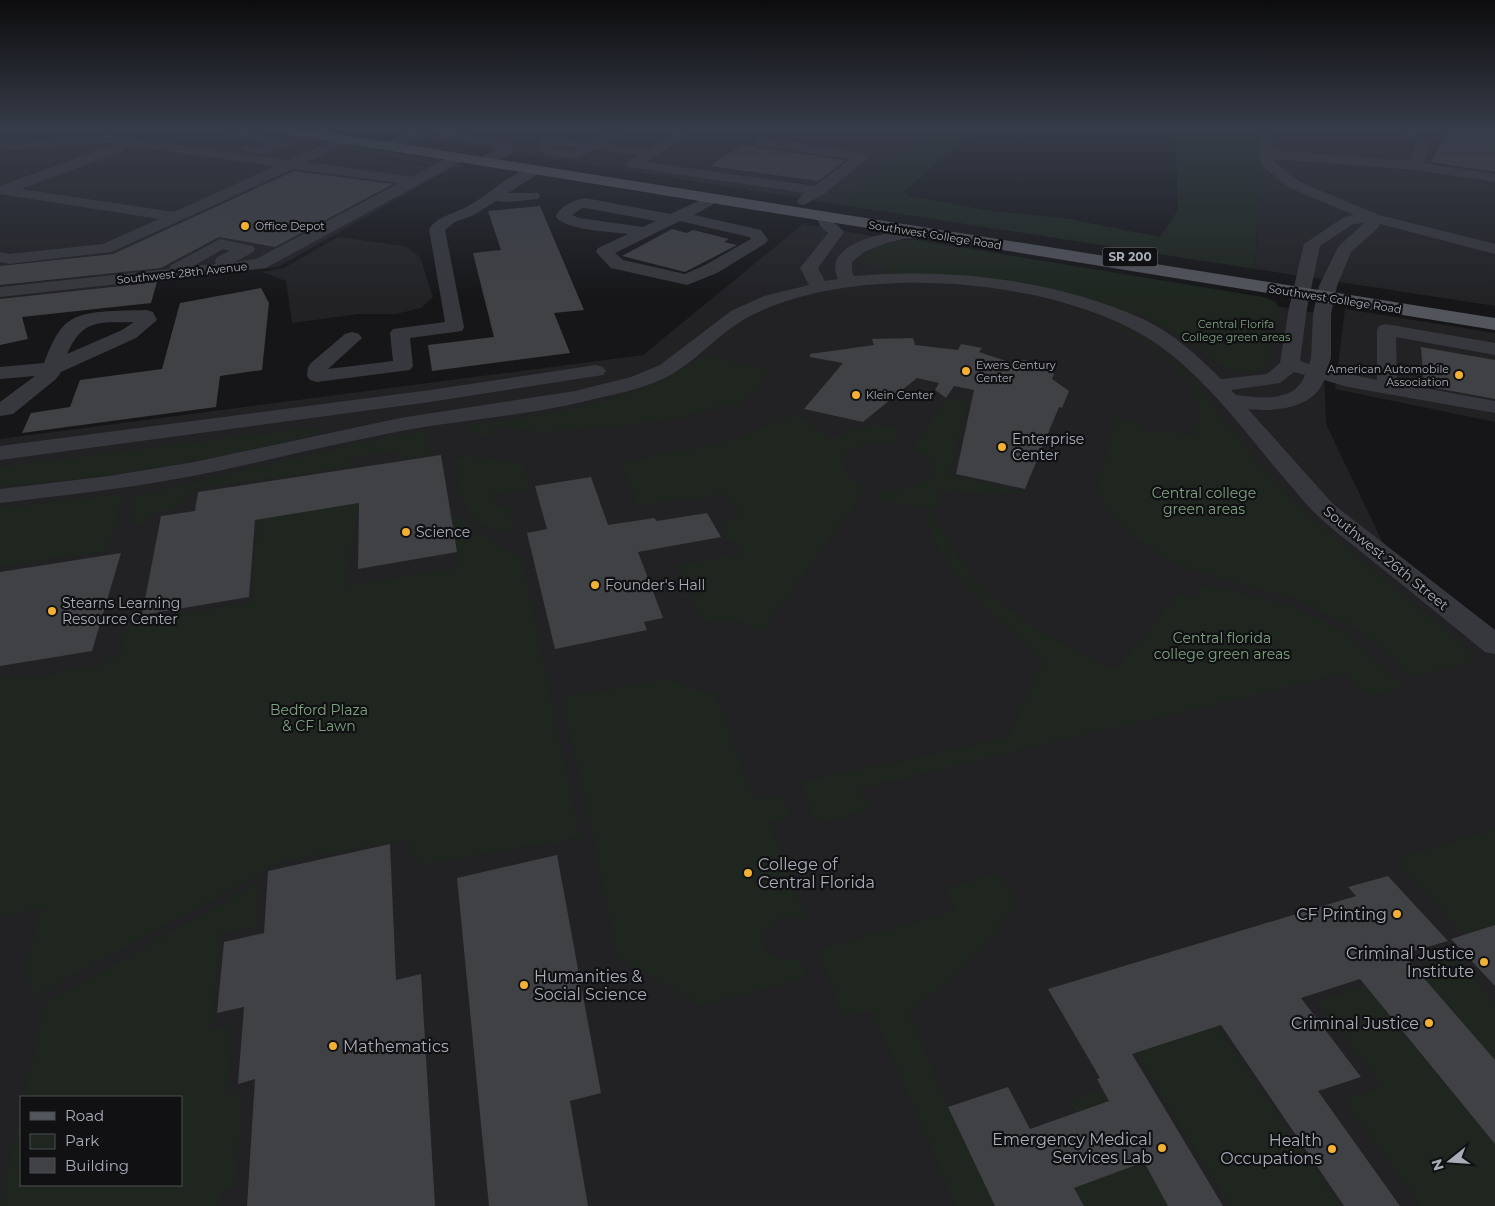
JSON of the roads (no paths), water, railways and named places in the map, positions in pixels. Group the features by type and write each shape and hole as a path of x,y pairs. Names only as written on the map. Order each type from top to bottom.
{"main road":[{"name":"Southwest College Road","path":"631,186 928,234 1303,288"},
{"name":"Southwest College Road","path":"652,186 1303,288 1495,324"},
{"name":"Southwest College Road","path":"1327,292 1495,312"}],"street":[{"path":"0,257 10,259 106,249 245,186"},
{"name":"Southwest 28th Avenue","path":"0,292 260,264 403,186"},
{"path":"352,338 318,367 317,376 403,366 400,333 455,327 437,229 450,219 469,212 508,186"},
{"path":"781,186 819,192"},
{"path":"792,209 826,186"},
{"path":"1298,186 1374,218 1495,249"},
{"path":"1306,190 1338,187"},
{"path":"1,190 176,218"},
{"path":"492,196 506,198 533,196"},
{"path":"645,232 575,222 564,217 565,213 577,205 585,203 675,217 755,233 760,240 711,269 687,280 617,264 604,252 645,232 675,217 712,199"},
{"path":"819,287 808,268 814,257 832,240 836,232 824,217"},
{"path":"1223,393 1273,379 1290,365 1312,244 1349,220 1374,218"},
{"path":"1223,393 1267,405 1294,398 1311,387 1321,358 1322,314 1327,292 1344,250 1371,226 1374,218"},
{"path":"848,282 842,274 842,267 846,257 860,247 902,234 928,234"},
{"path":"167,274 220,244 247,249 203,270"},
{"name":"Southwest 26th Street","path":"0,496 109,483 194,469 400,425 575,398 638,381 667,370 738,315 770,300 819,287 848,282 894,278 948,278 997,284 1054,295 1095,307 1138,324 1165,341 1188,358 1223,393 1324,509 1495,645"},
{"path":"0,372 52,368 129,334 148,320 146,316 120,316 78,323 68,334 52,368 49,375 6,408 0,410"},
{"path":"1387,388 1386,330 1495,349"},
{"path":"1290,365 1387,388 1495,407"},
{"path":"0,452 430,396 596,371"},
{"path":"1265,441 1263,415 1267,405"}],"place":[{"name":"Office Depot","path":"245,226"},
{"name":"Ewers Century Center","path":"966,371"},
{"name":"American Automobile Association","path":"1459,375"},
{"name":"Klein Center","path":"856,395"},
{"name":"Enterprise Center","path":"1002,447"},
{"name":"Science","path":"406,532"},
{"name":"Founder's Hall","path":"595,585"},
{"name":"Stearns Learning Resource Center","path":"52,611"},
{"name":"College of Central Florida","path":"748,873"},
{"name":"CF Printing","path":"1397,914"},
{"name":"Criminal Justice Institute","path":"1484,962"},
{"name":"Humanities & Social Science","path":"524,985"},
{"name":"Criminal Justice","path":"1429,1023"},
{"name":"Mathematics","path":"333,1046"},
{"name":"Emergency Medical Services Lab","path":"1162,1148"},
{"name":"Health Occupations","path":"1332,1149"}],"park label":[{"name":"Central Florifa College green areas","path":"1236,330"},
{"name":"Central college green areas","path":"1204,502"},
{"name":"Central florida college green areas","path":"1222,646"},
{"name":"Bedford Plaza & CF Lawn","path":"319,718"}]}
